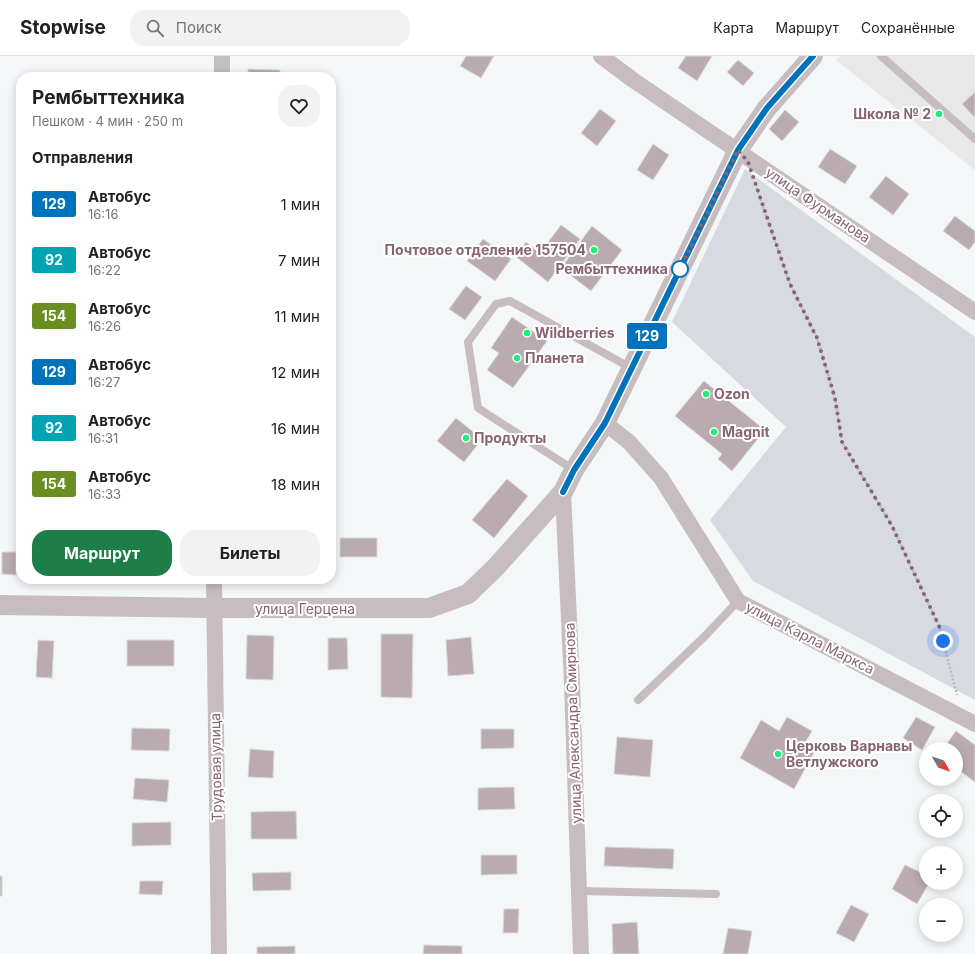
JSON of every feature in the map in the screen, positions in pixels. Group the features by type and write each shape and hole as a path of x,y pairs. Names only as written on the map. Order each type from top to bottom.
{"street":[{"path":"222,56 222,72"},
{"name":"улица Фурманова","path":"601,56 633,80 975,312"},
{"name":"улица Герцена","path":"0,605 214,608 428,608 468,594 496,567 563,492 574,470 605,423 738,150 767,108 813,56"},
{"name":"улица Карла Маркса","path":"605,423 628,442 661,478 738,601 969,720"},
{"name":"улица Александра Смирнова","path":"563,492 581,954"},
{"name":"Трудовая улица","path":"214,584 219,954"}],"lane":[{"path":"881,56 975,139"},
{"path":"574,470 478,408 468,342 496,304 510,301 632,368"},
{"path":"638,700 705,636 738,601"},
{"path":"579,891 716,894"}],"path":[{"path":"755,183 790,284 817,338 835,398 842,442 892,526 939,626 969,720"}],"shaded area":[{"name":"Школа № 2","path":"841,56 975,56 975,170 836,60"},
{"path":"745,169 975,337 975,700 753,581 710,520 786,427 672,322"}],"building":[{"path":"466,56 494,56 481,78 460,66"},
{"path":"686,56 712,56 697,81 678,68"},
{"path":"738,60 754,73 743,86 727,72"},
{"path":"248,69 280,70 280,72 248,72"},
{"name":"Школа № 2","path":"975,92 975,118 962,104"},
{"path":"600,109 616,121 597,146 581,133"},
{"path":"785,110 799,122 782,141 769,129"},
{"path":"653,144 669,155 653,180 637,170"},
{"path":"830,149 857,166 845,184 818,167"},
{"path":"886,176 909,194 893,215 869,197"},
{"path":"955,216 975,231 975,242 969,250 943,231"},
{"path":"561,225 580,239 548,282 515,256 526,242 540,253"},
{"name":"Рембыттехника","path":"592,226 622,250 591,291 561,268"},
{"path":"483,239 511,259 495,281 467,261"},
{"path":"466,286 482,297 465,320 449,309"},
{"path":"512,317 547,341 513,388 487,370 499,353 491,348"},
{"path":"704,381 765,430 732,471 718,459 722,454 675,416"},
{"path":"456,418 482,439 464,462 437,441"},
{"path":"507,479 528,496 494,538 472,520"},
{"path":"340,538 377,538 377,557 340,557"},
{"path":"2,552 16,552 16,575 2,574"},
{"path":"381,634 413,634 412,698 381,697"},
{"path":"247,635 274,636 273,680 246,679"},
{"path":"471,637 474,674 448,676 446,640"},
{"path":"328,638 347,638 348,669 328,670"},
{"path":"38,640 54,641 52,678 36,677"},
{"path":"127,640 174,640 174,666 127,666"},
{"name":"Церковь Варнавы Ветлужского","path":"787,717 812,731 805,743 816,749 794,789 740,758 761,720 779,731"},
{"path":"916,717 935,727 927,742 919,742 919,748 903,738"},
{"path":"132,728 170,729 169,751 131,750"},
{"path":"481,729 514,729 514,748 481,749"},
{"path":"956,731 975,745 975,782 963,773 963,742 948,742"},
{"path":"617,737 653,740 650,777 614,774"},
{"path":"250,749 274,751 273,778 248,777"},
{"path":"135,778 169,780 167,802 133,799"},
{"path":"514,787 515,809 478,810 478,788"},
{"path":"296,811 297,839 251,839 251,812"},
{"path":"171,822 171,845 132,846 132,823"},
{"path":"605,847 674,849 673,869 604,866"},
{"path":"481,855 517,855 517,874 481,875"},
{"path":"905,865 919,872 919,890 925,890 919,898 917,904 892,889"},
{"path":"291,872 291,890 253,891 252,873"},
{"path":"0,876 2,876 2,896 0,896"},
{"path":"140,881 163,881 162,895 139,894"},
{"path":"851,905 869,914 854,942 836,933"},
{"path":"504,909 519,909 518,933 503,933"},
{"path":"637,922 639,954 613,954 612,924"},
{"path":"728,928 752,931 748,954 723,954"},
{"path":"424,945 462,946 462,954 423,954"},
{"path":"295,946 295,954 257,954 257,947"}],"bus line":[{"name":"129","path":"563,492 574,470 605,423 738,150 767,108 813,56"}],"place":[{"name":"Школа № 2","path":"939,114"},
{"name":"Почтовое отделение 157504","path":"594,250"},
{"name":"Рембыттехника","path":"680,269"},
{"name":"Wildberries","path":"527,333"},
{"name":"Планета","path":"517,358"},
{"name":"Ozon","path":"706,394"},
{"name":"Magnit","path":"714,432"},
{"name":"Продукты","path":"466,438"},
{"name":"Церковь Варнавы Ветлужского","path":"778,754"}],"route":[{"path":"680,269 678,273 738,150 748,162 790,284 817,338 835,398 842,442 892,526 939,626 943,641"}]}
